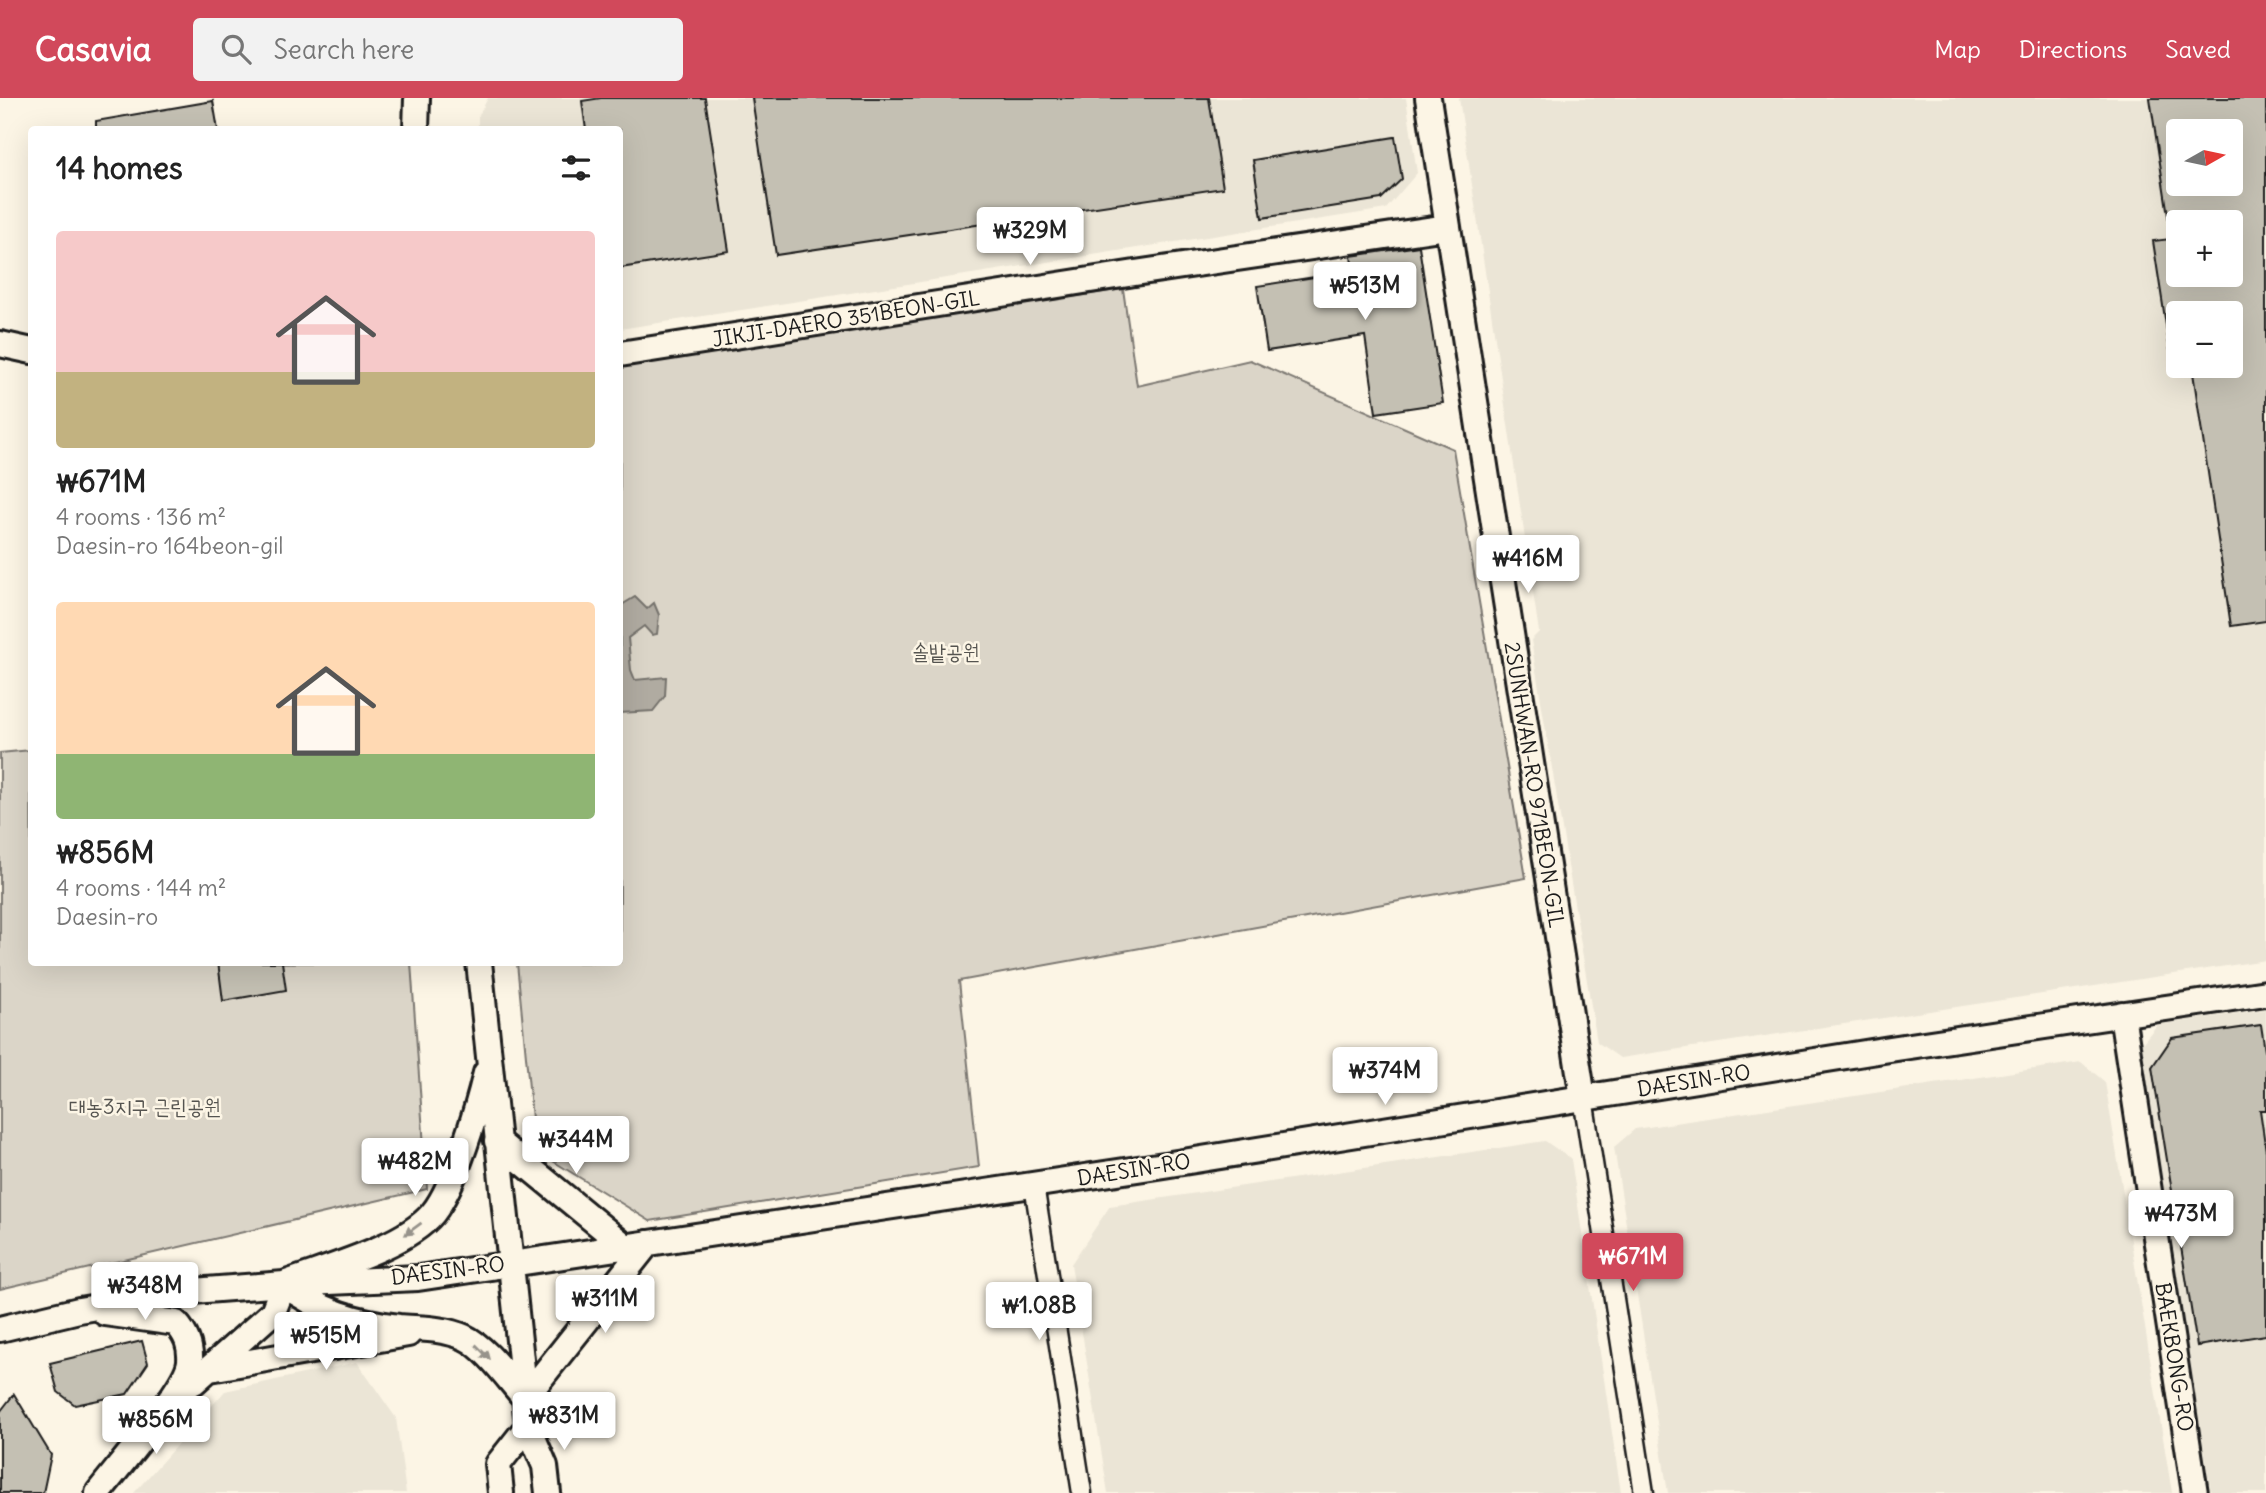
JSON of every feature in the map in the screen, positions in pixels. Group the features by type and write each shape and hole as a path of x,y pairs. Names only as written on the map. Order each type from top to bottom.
{"street":[{"path":"416,126 418,98"},
{"name":"2SUNHWAN-RO 971BEON-GIL","path":"1427,98 1583,1098"},
{"name":"JIKJI-DAERO 351BEON-GIL","path":"623,354 1447,227"},
{"path":"0,344 28,350"},
{"path":"479,966 528,1426 545,1466 548,1493"},
{"name":"DAESIN-RO","path":"0,1329 79,1310 193,1291 418,1278 2266,993"},
{"name":"BAEKBONG-RO","path":"2122,1014 2195,1493"},
{"path":"177,1391 209,1370 273,1312 284,1284 393,1242 433,1213 444,1195 465,1142 489,1059"},
{"path":"1583,1098 1644,1493"},
{"path":"497,1141 637,1245 525,1398"},
{"path":"1034,1185 1082,1493"},
{"path":"284,1284 300,1296 359,1321 435,1330 463,1337 478,1346 525,1398"},
{"path":"79,1310 176,1322 187,1336 190,1363 177,1391 98,1493"},
{"path":"209,1370 435,1330"},
{"path":"501,1493 498,1464 528,1426"}],"shaded area":[{"path":"488,98 1406,98 1417,173 1386,209 623,329 623,126 478,126 478,117"},
{"path":"1459,98 2266,98 2266,960 1620,1058 1597,1042 1531,640 1539,632"},
{"path":"635,597 647,609 654,603 659,615 657,634 652,635 644,626 628,638 631,670 635,680 666,677 665,696 653,711 623,713 623,604"},
{"path":"2266,1009 2266,1493 2211,1493 2139,1047 2157,1025"},
{"path":"2081,1062 2105,1082 2172,1493 1668,1493 1614,1147 1635,1129"},
{"path":"1545,1141 1571,1159 1621,1493 1108,1493 1071,1264 1110,1206"},
{"path":"357,1362 396,1418 406,1493 134,1493 225,1391"}],"green space":[{"name":"솔밭공원","path":"1123,289 1137,386 1250,360 1453,449 1526,878 959,981 979,1167 650,1221 535,1150 517,966 623,966 623,365"},
{"name":"대농3지구 근린공원","path":"28,750 28,966 411,966 427,1189 0,1289 0,753"}],"building":[{"path":"601,98 705,98 729,251 623,268 623,126 585,126 582,101"},
{"path":"752,98 1209,98 1223,188 776,255"},
{"path":"2150,98 2266,98 2266,621 2231,626 2194,378 2243,378 2243,301 2166,301 2166,325 2153,241 2166,240 2166,287 2243,287 2243,210 2167,210"},
{"path":"213,101 217,126 96,126 96,121"},
{"path":"1395,137 1402,179 1381,199 1262,218 1253,160"},
{"path":"1419,246 1443,403 1376,413 1365,336 1267,351 1257,286 1353,271 1351,256"},
{"path":"219,966 283,966 286,990 223,1001"},
{"path":"2261,1025 2266,1057 2266,1110 2260,1110 2266,1151 2266,1335 2197,1346 2152,1067 2172,1038"},
{"path":"142,1341 148,1363 127,1394 75,1405 58,1392 50,1363"},
{"path":"14,1394 51,1455 43,1493 0,1493 0,1412"}]}
